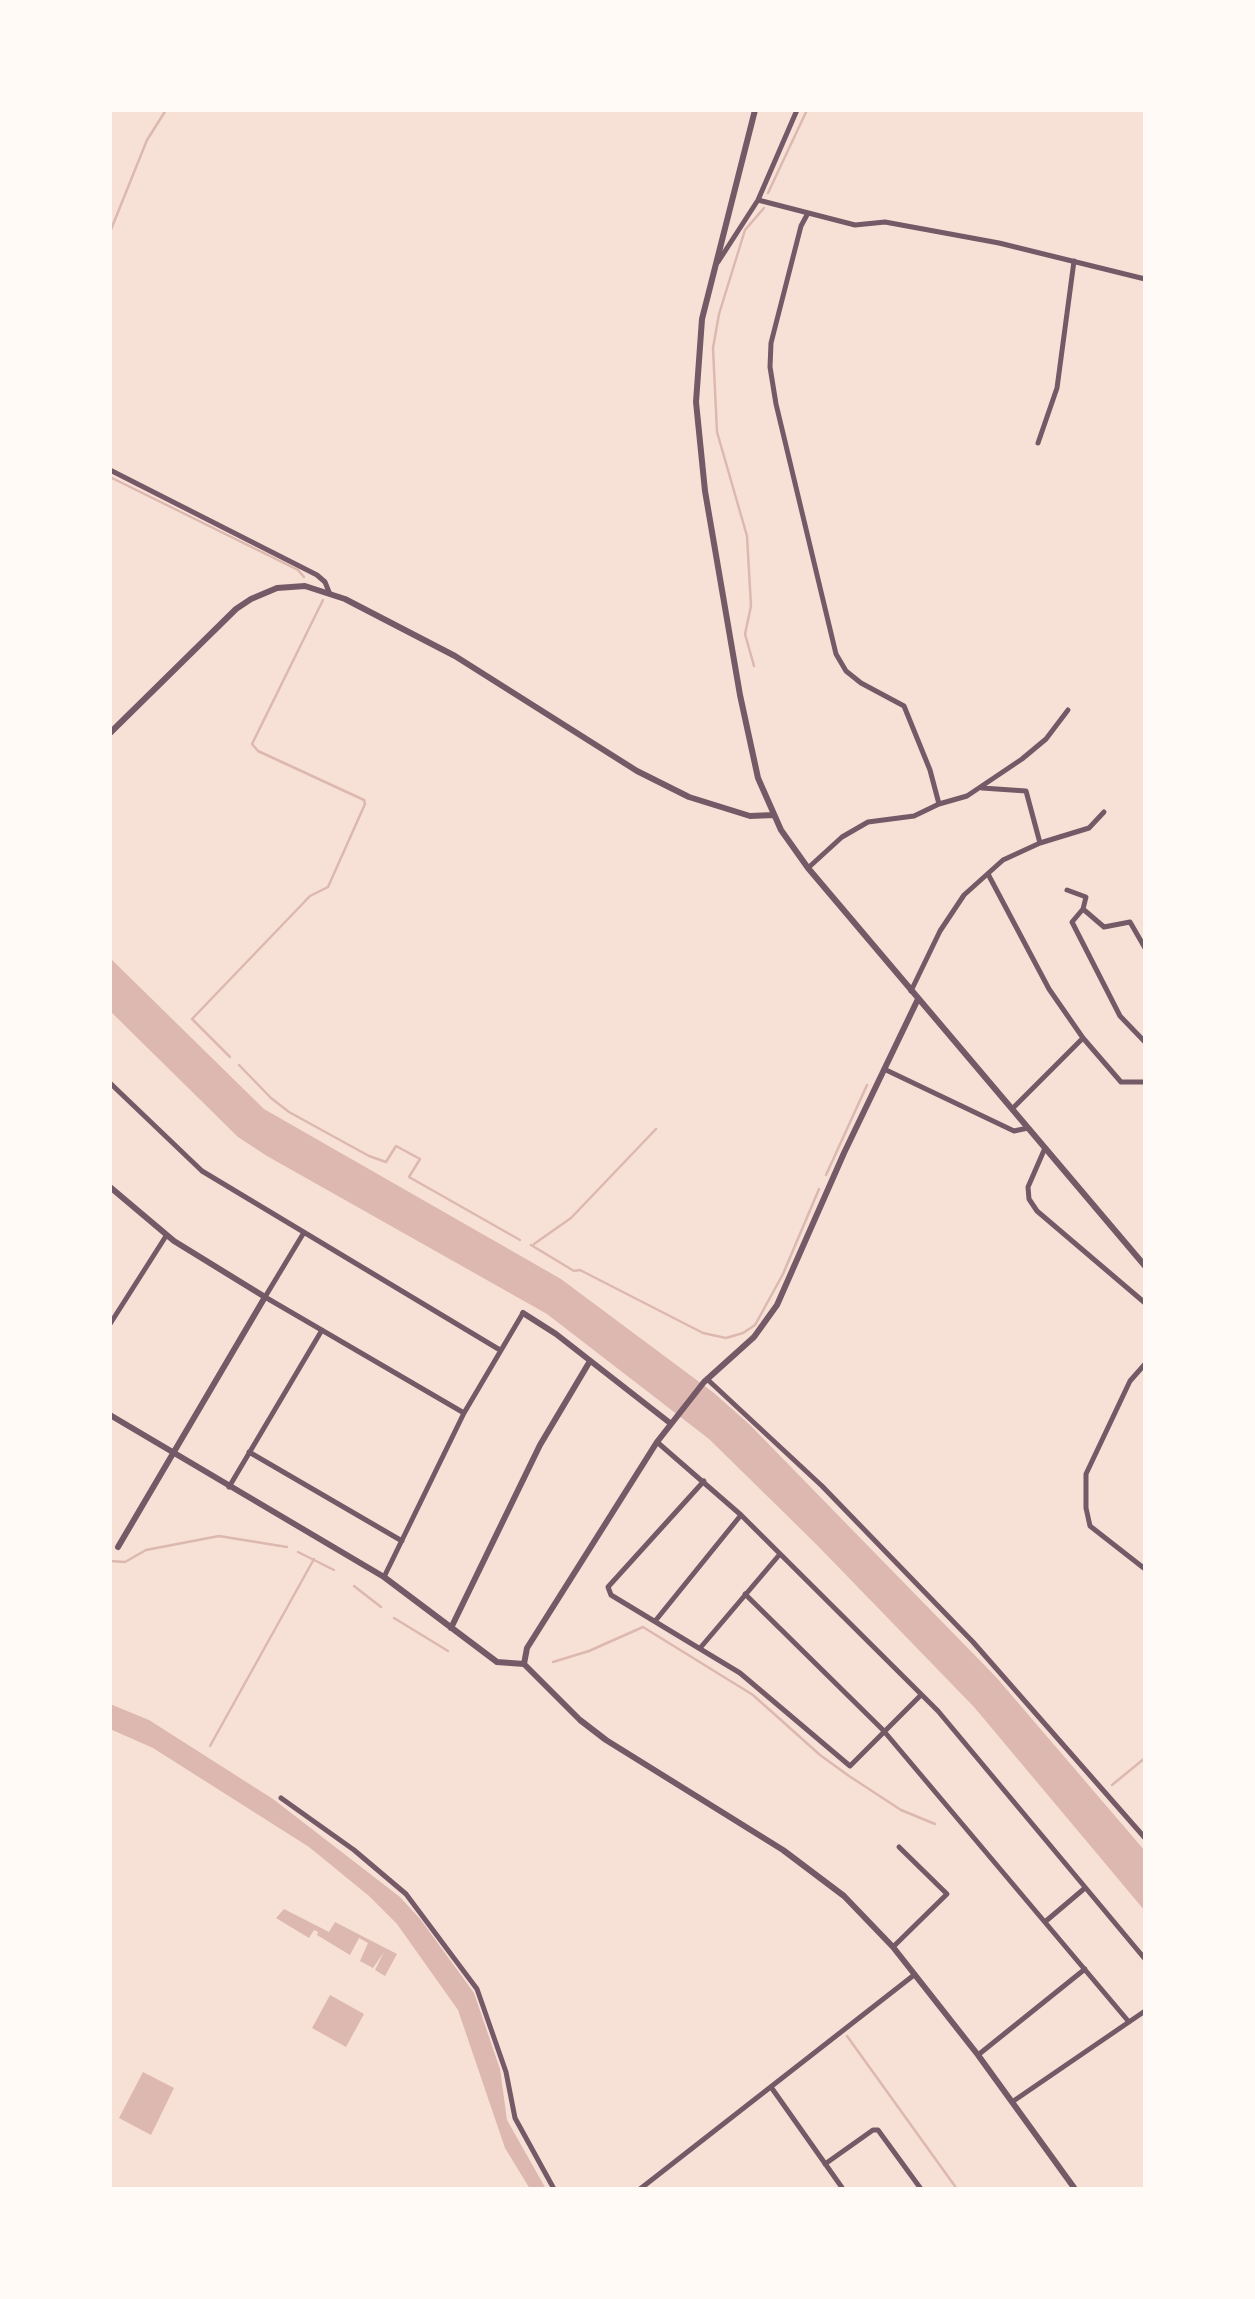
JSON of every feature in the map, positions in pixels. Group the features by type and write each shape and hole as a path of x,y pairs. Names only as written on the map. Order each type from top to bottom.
{"street":[{"path":"755,110 712,268 698,346 696,402 700,459 758,778 774,815 808,868 1145,1266"},
{"path":"712,268 724,256 758,200 797,110"},
{"path":"758,200 855,226 885,222 1074,260 1145,279"},
{"path":"808,213 801,226 771,344 776,404 836,654 846,671 904,706 939,804"},
{"path":"1038,444 1057,388 1074,260"},
{"path":"110,470 317,575 329,592"},
{"path":"110,733 251,598 289,586 329,592 455,656 669,788 732,812 761,818 774,815"},
{"path":"808,868 842,837 868,822 914,816 966,796 1046,739 1068,710"},
{"path":"979,788 1026,791 1040,843"},
{"path":"912,991 940,932 964,895 1003,860 1040,843 1089,828 1104,812"},
{"path":"988,874 1049,990 1083,1038 1121,1082 1145,1082"},
{"path":"1067,890 1086,897 1083,909 1072,922 1120,1016 1145,1042"},
{"path":"1083,909 1104,927 1130,922 1145,948"},
{"path":"524,1664 527,1648 656,1442 705,1381 754,1337 778,1305 918,999"},
{"path":"1012,1110 1083,1038"},
{"path":"884,1069 1014,1131 1028,1128"},
{"path":"110,1083 202,1171 500,1350"},
{"path":"1045,1148 1028,1187 1029,1199 1037,1211 1145,1303"},
{"path":"110,1186 166,1236 464,1413"},
{"path":"114,1549 303,1234"},
{"path":"110,1324 166,1236"},
{"path":"384,1577 464,1413 523,1312 672,1420"},
{"path":"229,1487 322,1330"},
{"path":"451,1628 540,1445 590,1361"},
{"path":"1145,1364 1130,1380 1086,1474 1086,1508 1090,1526 1145,1569"},
{"path":"705,1381 822,1486 973,1642 1145,1838"},
{"path":"110,1415 384,1577 496,1662 524,1664 580,1720 606,1740 798,1860 844,1896 893,1948 978,2055 1074,2189"},
{"path":"656,1442 741,1516 921,1695 1145,1960"},
{"path":"250,1452 402,1541"},
{"path":"704,1481 608,1587 611,1595 740,1673 850,1766 921,1695"},
{"path":"656,1620 741,1516"},
{"path":"700,1648 780,1554"},
{"path":"745,1594 883,1730 1129,2022"},
{"path":"282,1798 406,1894 477,1989 506,2072 515,2118 554,2189"},
{"path":"893,1948 947,1894 899,1847"},
{"path":"1046,1922 1085,1888"},
{"path":"978,2055 1085,1969"},
{"path":"640,2189 914,1975"},
{"path":"1012,2102 1145,2011"},
{"path":"771,2087 843,2189"},
{"path":"825,2164 872,2130 878,2130 922,2189"}],"shaded area":[{"path":"110,958 264,1109 561,1279 714,1393 749,1424 996,1677 1145,1851 1145,1911 974,1707 709,1439 547,1314 238,1137 110,1011"},
{"path":"110,1704 149,1720 273,1799 400,1897 421,1920 474,1993 500,2069 507,2120 546,2189 530,2189 505,2148 458,2010 397,1924 309,1847 153,1748 110,1729"},
{"path":"284,1909 329,1932 335,1922 397,1954 385,1976 375,1970 384,1952 373,1968 360,1961 368,1943 359,1938 350,1955 314,1930 309,1938 276,1918"},
{"path":"330,1995 364,2014 346,2047 312,2028"},
{"path":"143,2072 174,2088 151,2135 119,2118"}],"waterway":[{"path":"110,232 147,140 166,110"},
{"path":"768,193 807,110"},
{"path":"754,666 745,634 751,606 747,536 717,432 713,348 719,314 745,230 764,208"},
{"path":"110,477 298,570 304,577"},
{"path":"230,1057 192,1019 310,896 328,887 365,804 364,800 258,751 252,744 323,600"},
{"path":"239,1065 289,1112 369,1156 386,1162 396,1146 420,1159 409,1177 520,1240"},
{"path":"826,1175 867,1085"},
{"path":"534,1244 571,1218 656,1129"},
{"path":"531,1245 574,1271 580,1270 703,1333 726,1338 755,1325 783,1274 819,1189"},
{"path":"110,1561 125,1562 146,1550 219,1536 287,1547"},
{"path":"298,1552 334,1570"},
{"path":"210,1746 314,1559"},
{"path":"354,1586 381,1607"},
{"path":"394,1618 448,1651"},
{"path":"553,1662 643,1627 753,1695 849,1776 901,1810 935,1824"},
{"path":"1112,1785 1145,1758"},
{"path":"847,2036 957,2189"}]}
